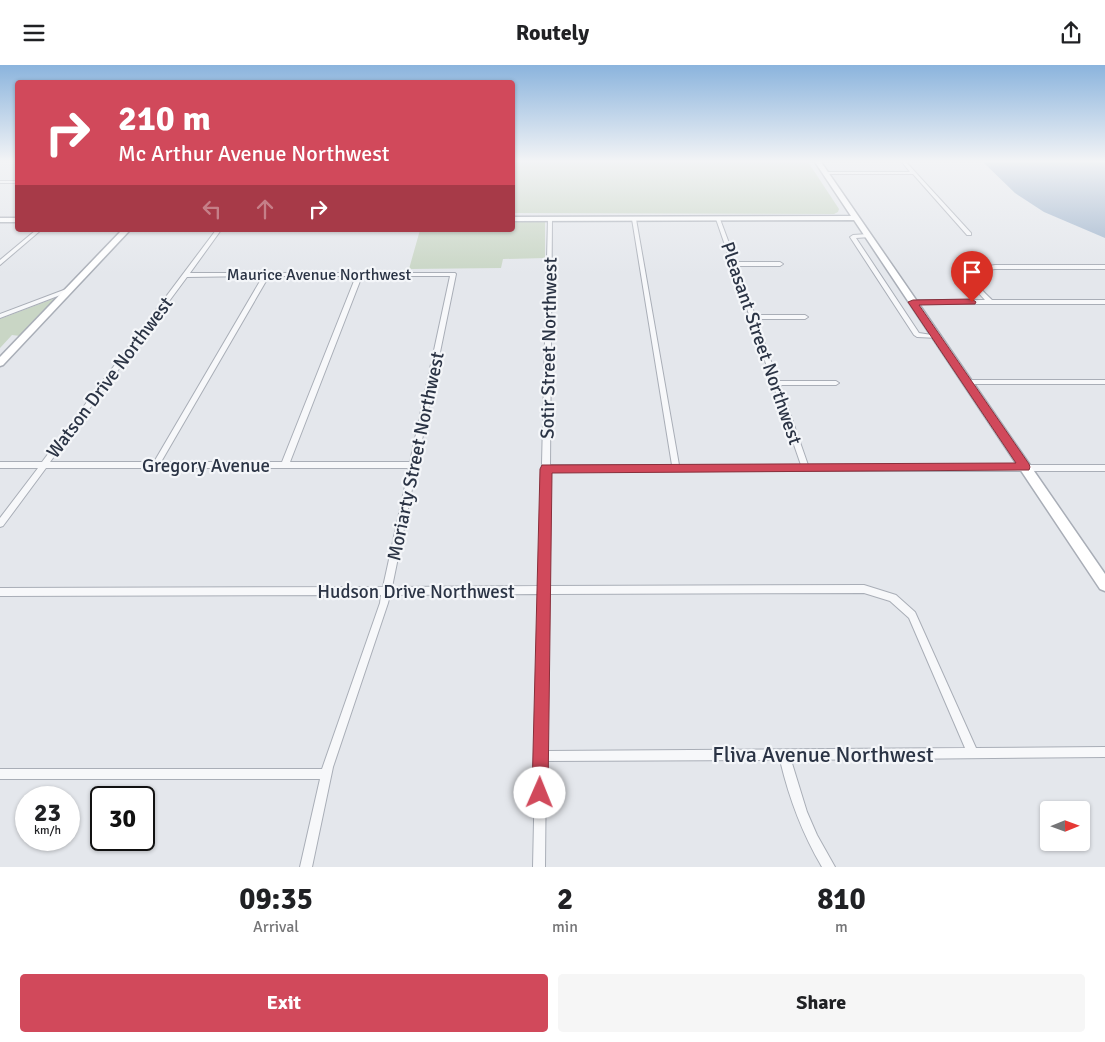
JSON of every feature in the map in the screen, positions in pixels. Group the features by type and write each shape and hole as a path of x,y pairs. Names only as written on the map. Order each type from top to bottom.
{"street":[{"path":"843,199 1103,580"},
{"path":"937,199 969,234"},
{"path":"515,219 856,218"},
{"name":"Sotir Street Northwest","path":"539,867 550,219"},
{"path":"634,219 676,468"},
{"name":"Pleasant Street Northwest","path":"718,219 805,467"},
{"path":"0,220 15,220"},
{"path":"0,263 37,232"},
{"path":"0,363 124,232"},
{"name":"Watson Drive Northwest","path":"0,524 217,232"},
{"path":"868,235 853,237 917,335 936,337"},
{"path":"734,263 780,264"},
{"path":"962,268 972,271 995,267 1105,267"},
{"path":"972,271 970,274 973,283 990,302"},
{"path":"285,465 360,274"},
{"name":"Maurice Avenue Northwest","path":"185,275 453,274"},
{"name":"Moriarty Street Northwest","path":"306,867 327,774 386,591 453,274"},
{"path":"156,465 267,275"},
{"path":"0,316 69,290"},
{"path":"913,302 1105,302"},
{"path":"752,317 806,317"},
{"path":"967,382 1105,382"},
{"path":"776,383 836,383"},
{"name":"Gregory Avenue","path":"0,465 413,465"},
{"path":"546,469 1105,467"},
{"name":"Hudson Drive Northwest","path":"0,592 864,589 878,591 894,598 912,615 973,753"},
{"name":"Fliva Avenue Northwest","path":"541,756 1105,752"},
{"path":"784,754 793,795 804,823 829,867"},
{"path":"0,774 327,774"}],"green space":[{"path":"515,199 833,199 839,209 834,214 515,213"},
{"path":"515,221 545,221 545,258 503,259 501,268 409,269 419,232 515,232"},
{"path":"58,297 20,336 12,335 0,348 0,319"}],"water":[{"path":"1025,199 1105,199 1105,238 1044,212"}],"route":[{"path":"540,793 546,469 1025,467 913,302 972,302"}]}
